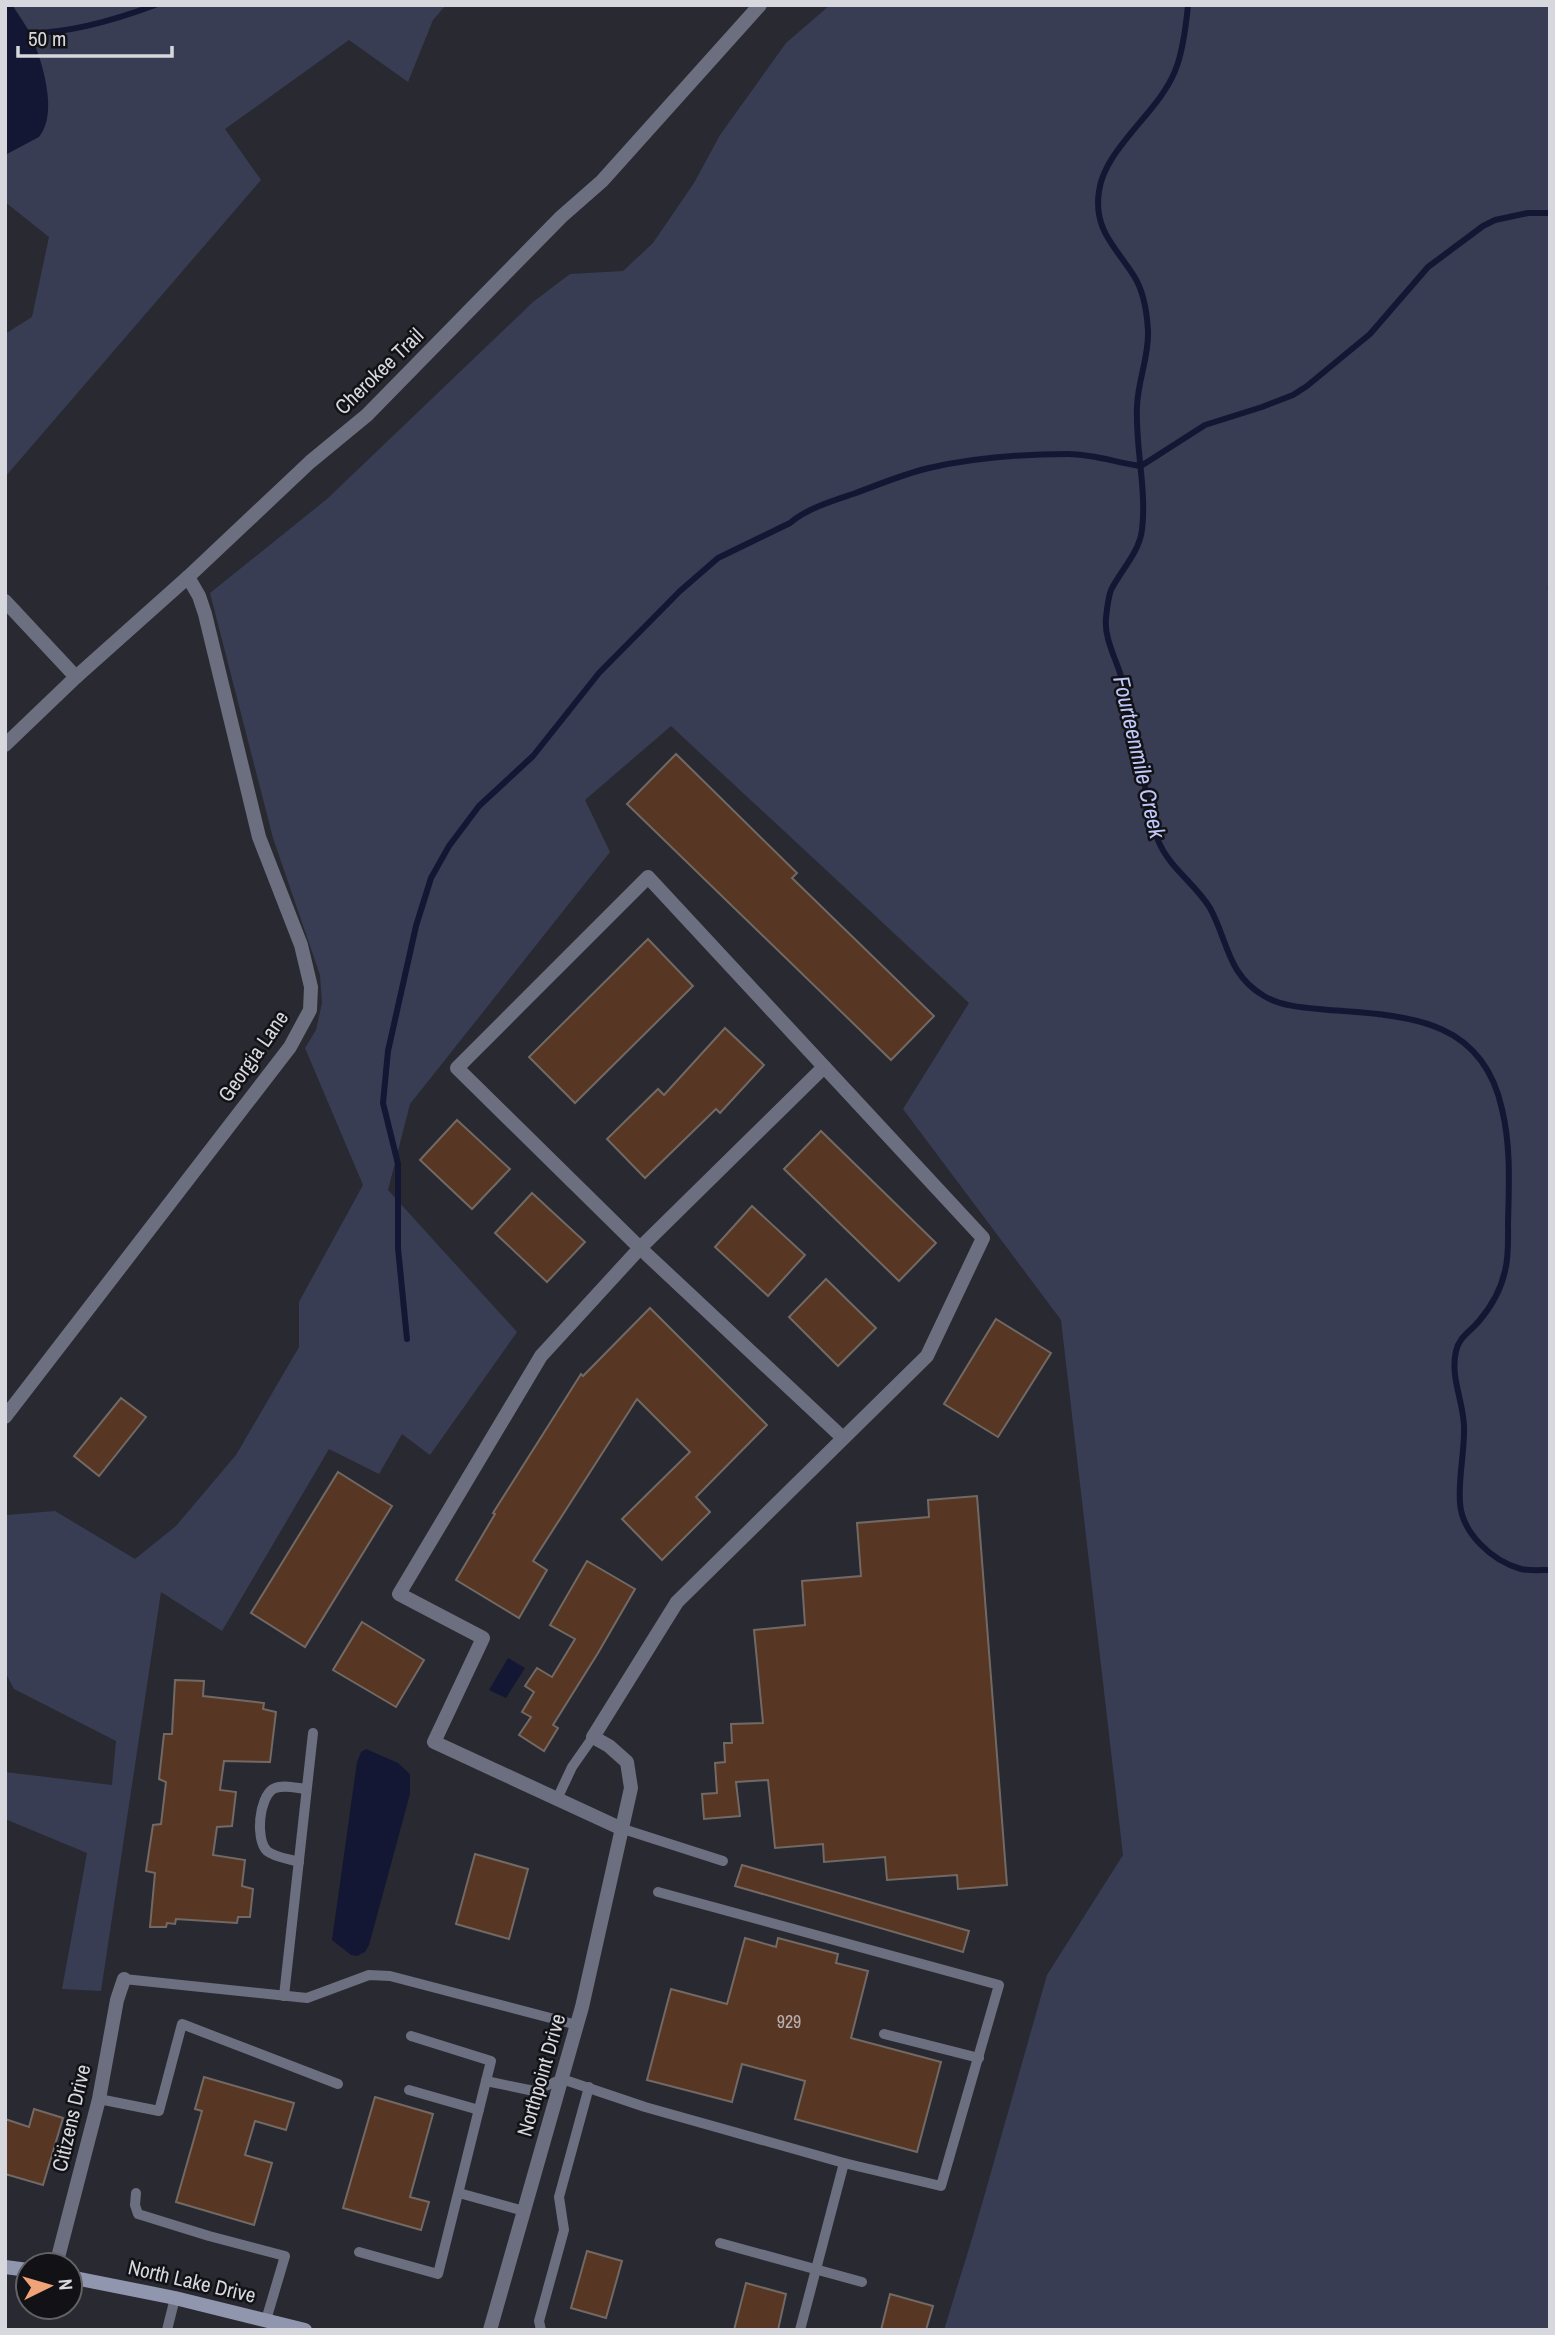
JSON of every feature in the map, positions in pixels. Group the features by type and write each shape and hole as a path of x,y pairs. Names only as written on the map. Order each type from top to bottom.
{"main road":[{"name":"North Lake Drive","path":"84,2280 175,2298 305,2330"}],"street":[{"name":"Cherokee Trail","path":"5,745 310,462 367,415 561,217 602,181 760,5"},
{"name":"Georgia Lane","path":"5,1417 290,1047 310,1010 311,987 301,945 259,837 205,614 188,577"},
{"path":"5,601 76,677"},
{"path":"593,1737 677,1602 843,1438 926,1356 983,1238 648,877 457,1068 640,1248 843,1438"},
{"path":"620,1828 434,1742 483,1638 399,1594 541,1356 640,1248 824,1067"},
{"name":"Northpoint Drive","path":"490,2330 577,2025 631,1788 627,1762 609,1746 593,1737"},
{"name":"Citizens Drive","path":"60,2251 100,2099 117,2000 124,1979"}],"lane":[{"path":"284,1996 313,1733"},
{"path":"557,1799 572,1767 593,1737"},
{"path":"299,1862 269,1853 262,1845 262,1806 265,1797 281,1786 306,1789"},
{"path":"620,1828 723,1861"},
{"path":"486,2081 534,2091 562,2079 657,2110 844,2163 941,2186 999,1985 658,1892"},
{"path":"124,1979 307,1998 369,1975 390,1976 577,2025"},
{"path":"100,2099 159,2111 182,2024 338,2084"},
{"path":"884,2034 979,2058"},
{"path":"359,2252 438,2274 491,2061 411,2036"},
{"path":"541,2330 539,2321 564,2230 559,2197 589,2087"},
{"path":"409,2090 479,2110"},
{"path":"800,2330 844,2163"},
{"path":"136,2193 135,2205 138,2214 285,2256 266,2320"},
{"path":"458,2193 524,2211"},
{"path":"720,2243 862,2282"},
{"path":"167,2330 175,2298"}],"shaded area":[{"path":"5,5 446,5 433,20 408,82 349,40 225,129 261,180 5,477 5,334 32,317 49,237 5,202"},
{"path":"5,5 13,6 31,35 44,72 48,115 39,137 5,155"},
{"path":"830,5 1550,5 1550,586 1547,588 1550,592 1550,2330 944,2330 1047,1975 1123,1855 1061,1320 903,1109 969,1003 671,726 585,800 610,852 410,1104 388,1190 517,1332 430,1455 402,1434 379,1474 329,1449 222,1631 161,1592 101,1991 62,1989 87,1853 5,1819 5,1772 112,1785 116,1741 14,1689 5,1672 5,1517 55,1511 135,1559 176,1526 236,1455 299,1347 299,1302 363,1185 305,1048 316,1030 322,1003 320,975 273,838 210,593 327,499 533,302 570,274 623,271 653,243 694,183 720,135 786,43"},
{"path":"508,1658 525,1668 506,1698 489,1690"},
{"path":"366,1749 398,1763 410,1774 410,1794 369,1945 365,1952 357,1956 351,1955 332,1940 357,1762 361,1752"}],"building":[{"path":"676,754 797,873 792,878 934,1016 891,1060 627,804"},
{"path":"648,939 693,986 575,1103 529,1057"},
{"path":"725,1028 764,1065 720,1113 716,1109 645,1178 607,1139 658,1089 664,1095"},
{"path":"457,1120 510,1169 472,1209 420,1160"},
{"path":"821,1131 936,1243 899,1281 784,1169"},
{"path":"532,1193 585,1242 547,1282 495,1233"},
{"path":"752,1206 805,1255 768,1296 715,1247"},
{"path":"826,1279 876,1328 838,1366 789,1317"},
{"path":"650,1308 767,1425 696,1497 710,1512 662,1560 622,1519 690,1452 637,1399 533,1561 547,1570 519,1618 456,1580 495,1514 493,1513 581,1374 583,1376"},
{"path":"996,1319 1051,1353 998,1437 944,1404"},
{"path":"121,1398 146,1417 99,1476 74,1456"},
{"path":"338,1472 392,1506 305,1647 251,1613"},
{"path":"977,1496 1007,1885 958,1889 957,1875 887,1880 885,1857 824,1862 823,1844 775,1848 768,1780 736,1782 740,1816 704,1819 702,1794 717,1793 715,1763 725,1762 724,1743 732,1743 731,1724 763,1723 754,1630 805,1625 802,1581 861,1576 857,1523 929,1517 928,1500"},
{"path":"587,1561 635,1589 553,1725 558,1728 544,1751 519,1735 531,1717 522,1712 534,1692 525,1686 537,1668 552,1677 575,1639 550,1625"},
{"path":"362,1622 424,1660 396,1707 333,1670"},
{"path":"175,1680 204,1681 203,1696 264,1703 263,1709 276,1712 270,1762 224,1761 220,1790 236,1792 232,1826 217,1827 213,1855 245,1860 242,1886 253,1889 250,1917 238,1917 237,1923 176,1919 175,1924 167,1923 166,1927 150,1927 155,1873 146,1871 153,1825 161,1824 166,1782 159,1779 164,1734 172,1734"},
{"path":"475,1854 528,1869 509,1939 456,1924"},
{"path":"742,1865 969,1931 963,1952 735,1886"},
{"path":"745,1938 776,1947 778,1938 838,1954 836,1963 868,1971 851,2038 941,2062 917,2152 795,2119 805,2081 742,2064 732,2102 647,2080 671,1989 727,2004"},
{"path":"204,2077 294,2103 286,2130 255,2121 245,2155 272,2163 254,2225 176,2202 202,2111 195,2109"},
{"path":"375,2097 433,2114 410,2197 429,2202 421,2230 343,2208"},
{"path":"34,2109 63,2118 43,2185 5,2174 5,2119 29,2127"},
{"path":"587,2251 622,2261 606,2318 571,2308"},
{"path":"746,2283 786,2294 778,2330 734,2330"},
{"path":"890,2294 933,2306 926,2330 881,2330"}],"waterway":[{"path":"30,33 93,25 155,5"},
{"name":"Fourteenmile Creek","path":"1188,5 1182,47 1175,71 1157,101 1111,160 1099,191 1099,217 1113,247 1137,282 1144,302 1148,331 1137,406 1143,499 1142,530 1134,554 1110,593 1106,618 1108,639 1131,711 1155,832 1169,859 1210,908 1242,978 1264,996 1287,1005 1386,1015 1437,1027 1459,1039 1477,1056 1492,1079 1502,1109 1507,1137 1508,1253 1503,1278 1495,1298 1476,1325 1462,1338 1456,1351 1455,1370 1464,1426 1460,1503 1466,1525 1489,1553 1521,1569 1550,1570"},
{"path":"407,1339 398,1248 398,1164 383,1103 388,1051 416,926 431,878 449,846 479,806 533,756 599,673 680,591 718,558 811,510 919,470 980,459 1051,454 1087,455 1141,466 1205,425 1262,407 1293,395 1307,386 1370,334 1428,267 1483,226 1495,220 1528,213 1550,213"}]}
